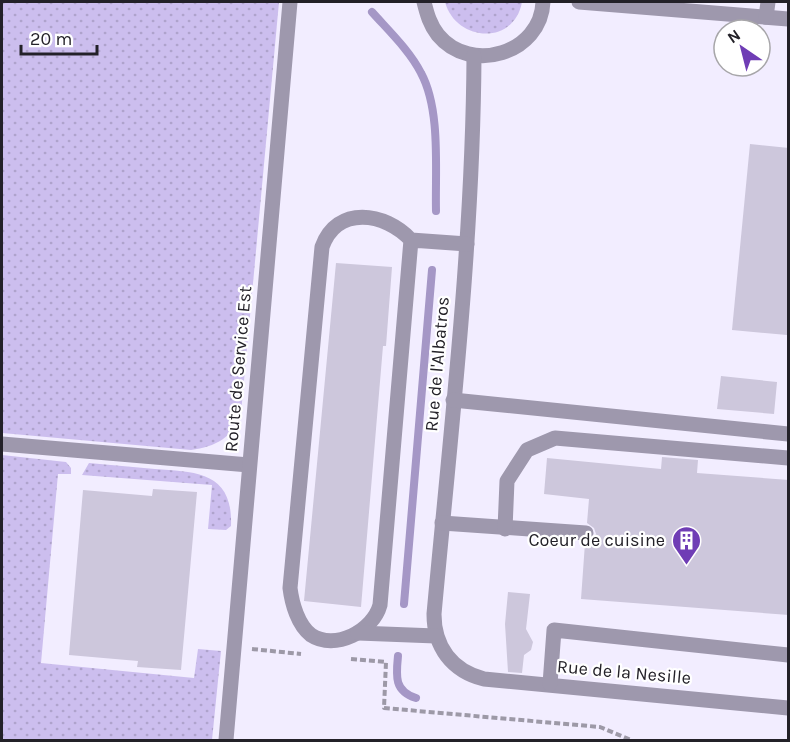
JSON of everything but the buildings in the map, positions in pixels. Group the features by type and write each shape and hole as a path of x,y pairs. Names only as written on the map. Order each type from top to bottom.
{"lane":[{"name":"Route de Service Est","path":"226,741 290,2"},
{"path":"424,2 428,20 439,37 455,49 474,56 493,56 510,50 525,40 537,26 543,2"},
{"path":"579,2 789,19"},
{"path":"766,17 768,2"},
{"name":"Rue de l'Albatros","path":"458,668 442,650 436,636 434,614 467,244 474,135 474,56"},
{"path":"436,636 358,633 332,640 312,635 300,621 290,588 320,255 326,236 334,227 354,218 388,221 411,240 467,244"},
{"path":"358,633 377,618 380,605 411,240"},
{"path":"453,400 789,434"},
{"path":"505,529 507,481 527,450 555,438 789,458"},
{"path":"2,444 249,465"},
{"path":"442,524 586,533"},
{"path":"550,684 554,630 789,655"},
{"name":"Rue de la Nesille","path":"458,668 484,679 789,708"}],"path":[{"path":"234,647 303,654"},
{"path":"350,658 386,662 384,708 600,727 631,741"}],"shaded area":[{"path":"2,2 279,2 241,413 234,428 216,443 191,450 2,433"},
{"path":"445,2 522,2 517,16 508,26 497,32 485,34 461,25 451,15"},
{"path":"2,455 66,462 71,468 71,474 58,474 41,663 194,678 198,649 221,651 212,740 2,740"},
{"path":"89,463 185,472 210,478 226,495 230,508 231,526 226,530 208,529 212,485 82,475"}],"waterway":[{"path":"372,12 411,57 427,88 432,104 436,140 436,211"},
{"path":"404,604 432,270"},
{"path":"398,656 397,676 400,687 416,698"}],"place":[{"name":"Coeur de cuisine","path":"686,566"}]}
